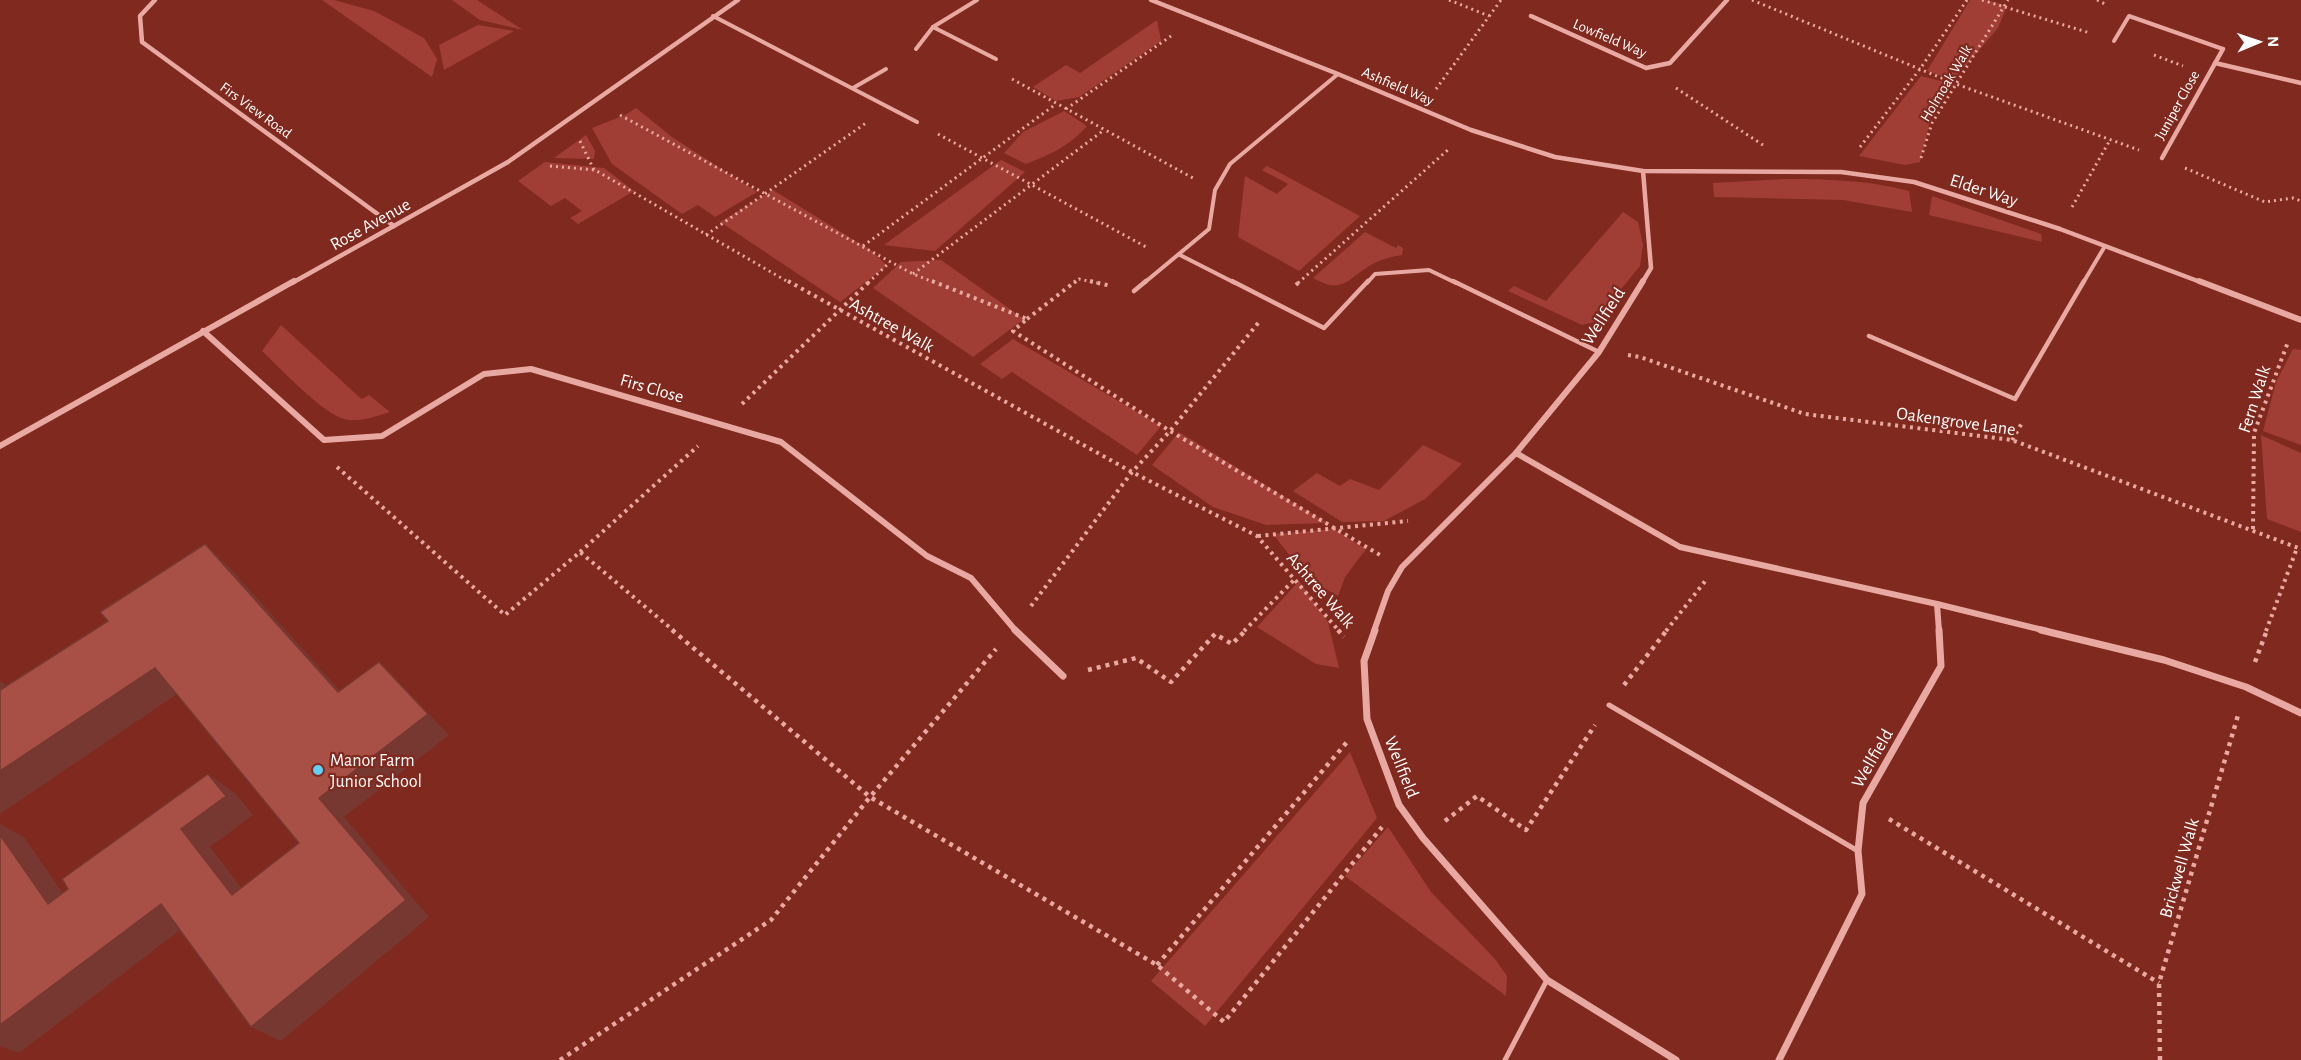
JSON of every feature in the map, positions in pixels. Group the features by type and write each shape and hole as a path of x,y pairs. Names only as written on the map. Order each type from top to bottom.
{"street":[{"name":"Firs View Road","path":"154,0 140,16 142,42 394,226"},
{"name":"Rose Avenue","path":"0,446 508,162 596,102 712,16 738,0"},
{"name":"Ashfield Way","path":"1151,0 1338,74 1471,130 1555,157 1643,171"},
{"path":"1161,5 1167,0"},
{"name":"Lowfield Way","path":"1531,16 1646,68 1670,63 1727,0"},
{"name":"Juniper Close","path":"2162,158 2223,49"},
{"name":"Juniper Close","path":"2214,63 2301,83"},
{"name":"Elder Way","path":"1643,171 1801,170 1841,172 1914,182 2060,229 2301,320"},
{"name":"Wellfield","path":"1643,171 1652,268 1599,352 1516,453 1402,567 1388,591 1364,661 1367,718 1399,805 1423,838 1547,980 1676,1060"},
{"name":"Firs Close","path":"203,331 324,440 382,436 484,374 531,369 723,423 781,442 927,556 971,578 1014,629 1064,676"},
{"path":"1516,453 1680,547 1937,604 2164,660 2246,687 2301,713"},
{"name":"Wellfield","path":"1779,1060 1862,894 1858,851 1863,803 1941,666 1937,604"}],"lane":[{"path":"916,49 933,27 977,0"},
{"path":"712,16 917,122"},
{"path":"2114,41 2129,16 2223,49"},
{"path":"933,27 996,59"},
{"path":"853,88 886,69"},
{"path":"1134,291 1209,229 1215,190 1230,164 1338,74"},
{"path":"1869,336 2015,399 2105,246"},
{"path":"1179,255 1324,328 1375,274 1429,270 1599,352"},
{"path":"1609,705 1858,851"},
{"path":"1505,1060 1547,980"}],"path":[{"path":"1449,0 1489,16"},
{"path":"1445,95 1435,90 1502,0"},
{"path":"1751,0 1956,84 2162,158 2265,202 2294,198 2301,201"},
{"path":"1841,172 1920,69 1967,0"},
{"name":"Holmoak Walk","path":"1914,182 1932,123 2008,0"},
{"path":"1066,110 1196,19"},
{"path":"996,59 1001,73 1215,190"},
{"path":"1646,68 1801,170"},
{"path":"596,102 913,274 1027,319"},
{"path":"863,246 1056,104"},
{"path":"706,235 888,107"},
{"path":"917,122 1172,261"},
{"path":"913,274 1104,130"},
{"path":"2060,229 2110,140"},
{"name":"Ashtree Walk","path":"508,162 595,170 837,310 1132,472 1257,536 1364,661"},
{"path":"1134,291 1079,279 1013,331 1170,431 1402,567"},
{"name":"Fern Walk","path":"2253,530 2254,433 2290,336 2288,315"},
{"name":"Oakengrove Lane","path":"1599,352 1640,357 1804,414 2012,440 2299,548"},
{"path":"335,465 505,615 580,552 870,797 1157,965 1224,1022 1399,805"},
{"name":"Ashtree Walk","path":"1257,536 1336,530 1456,515"},
{"name":"Brickwell Walk","path":"2160,1060 2159,983 2246,687 2299,548"},
{"path":"1423,838 1476,796 1526,830 1609,705 1723,557"},
{"path":"1064,676 1136,658 1171,682 1215,634 1232,644 1294,580"},
{"path":"1157,965 1367,718"},
{"path":"1863,803 2159,983"}],"shaded area":[{"path":"322,0 334,0 374,11 424,38 437,59 432,77"},
{"path":"452,0 477,0 523,30 480,20"},
{"path":"1970,0 1987,0 2007,6 1998,28 1953,80 1927,71"},
{"path":"1157,20 1161,41 1079,97 1056,101 1033,87 1066,65 1080,73"},
{"path":"478,25 514,31 444,70 439,45"},
{"path":"1921,76 1949,83 1947,93 1931,117 1920,162 1905,165 1859,156"},
{"path":"636,108 672,137 757,192 715,217 698,205 682,214 612,164 592,128 625,115"},
{"path":"1064,111 1087,126 1066,144 1026,164 1004,153 1023,132"},
{"path":"586,135 595,151 594,159 554,158"},
{"path":"1001,160 1025,172 935,251 884,245"},
{"path":"545,162 604,168 634,191 578,224 570,218 582,211 565,198 551,206 518,181"},
{"path":"1267,166 1360,216 1299,271 1238,237 1245,176 1277,194 1288,184 1262,170"},
{"path":"1784,179 1847,181 1878,184 1909,191 1912,212 1843,200 1714,197 1713,183"},
{"path":"773,190 872,251 887,266 840,302 720,222"},
{"path":"1932,196 2041,234 2042,242 1929,215"},
{"path":"1623,212 1638,222 1643,245 1640,266 1594,322 1582,325 1508,291 1514,286 1546,301"},
{"path":"1365,232 1396,248 1398,245 1403,248 1402,255 1375,263 1350,280 1338,285 1323,283 1313,278"},
{"path":"941,260 1024,319 973,357 873,288 901,262"},
{"path":"281,325 358,396 362,399 369,395 390,412 350,420 324,408 262,351"},
{"path":"1013,339 1161,426 1137,455 1012,372 1002,379 980,364"},
{"path":"2293,349 2301,350 2301,445 2263,431 2276,382"},
{"path":"1179,432 1327,523 1266,525 1213,507 1152,465"},
{"path":"2261,435 2301,453 2301,532 2267,519"},
{"path":"1423,445 1462,464 1425,499 1384,521 1342,522 1293,491 1317,473 1340,486 1350,479 1379,490"},
{"path":"1334,529 1366,549 1345,577 1338,596 1308,579 1273,534"},
{"path":"1299,581 1328,622 1339,668 1316,664 1257,627"},
{"path":"1350,752 1377,818 1205,1026 1151,981"},
{"path":"1388,827 1431,892 1495,959 1507,976 1506,996 1345,876"}],"building":[{"path":"205,544 338,692 379,662 428,714 319,798 406,900 251,1027 161,904 0,1025 0,835 48,904 68,889 62,879 208,774 226,796 181,829 232,895 299,843 155,668 0,771 0,690 108,621 100,612"}],"place":[{"name":"Manor Farm Junior School","path":"318,770"}]}
